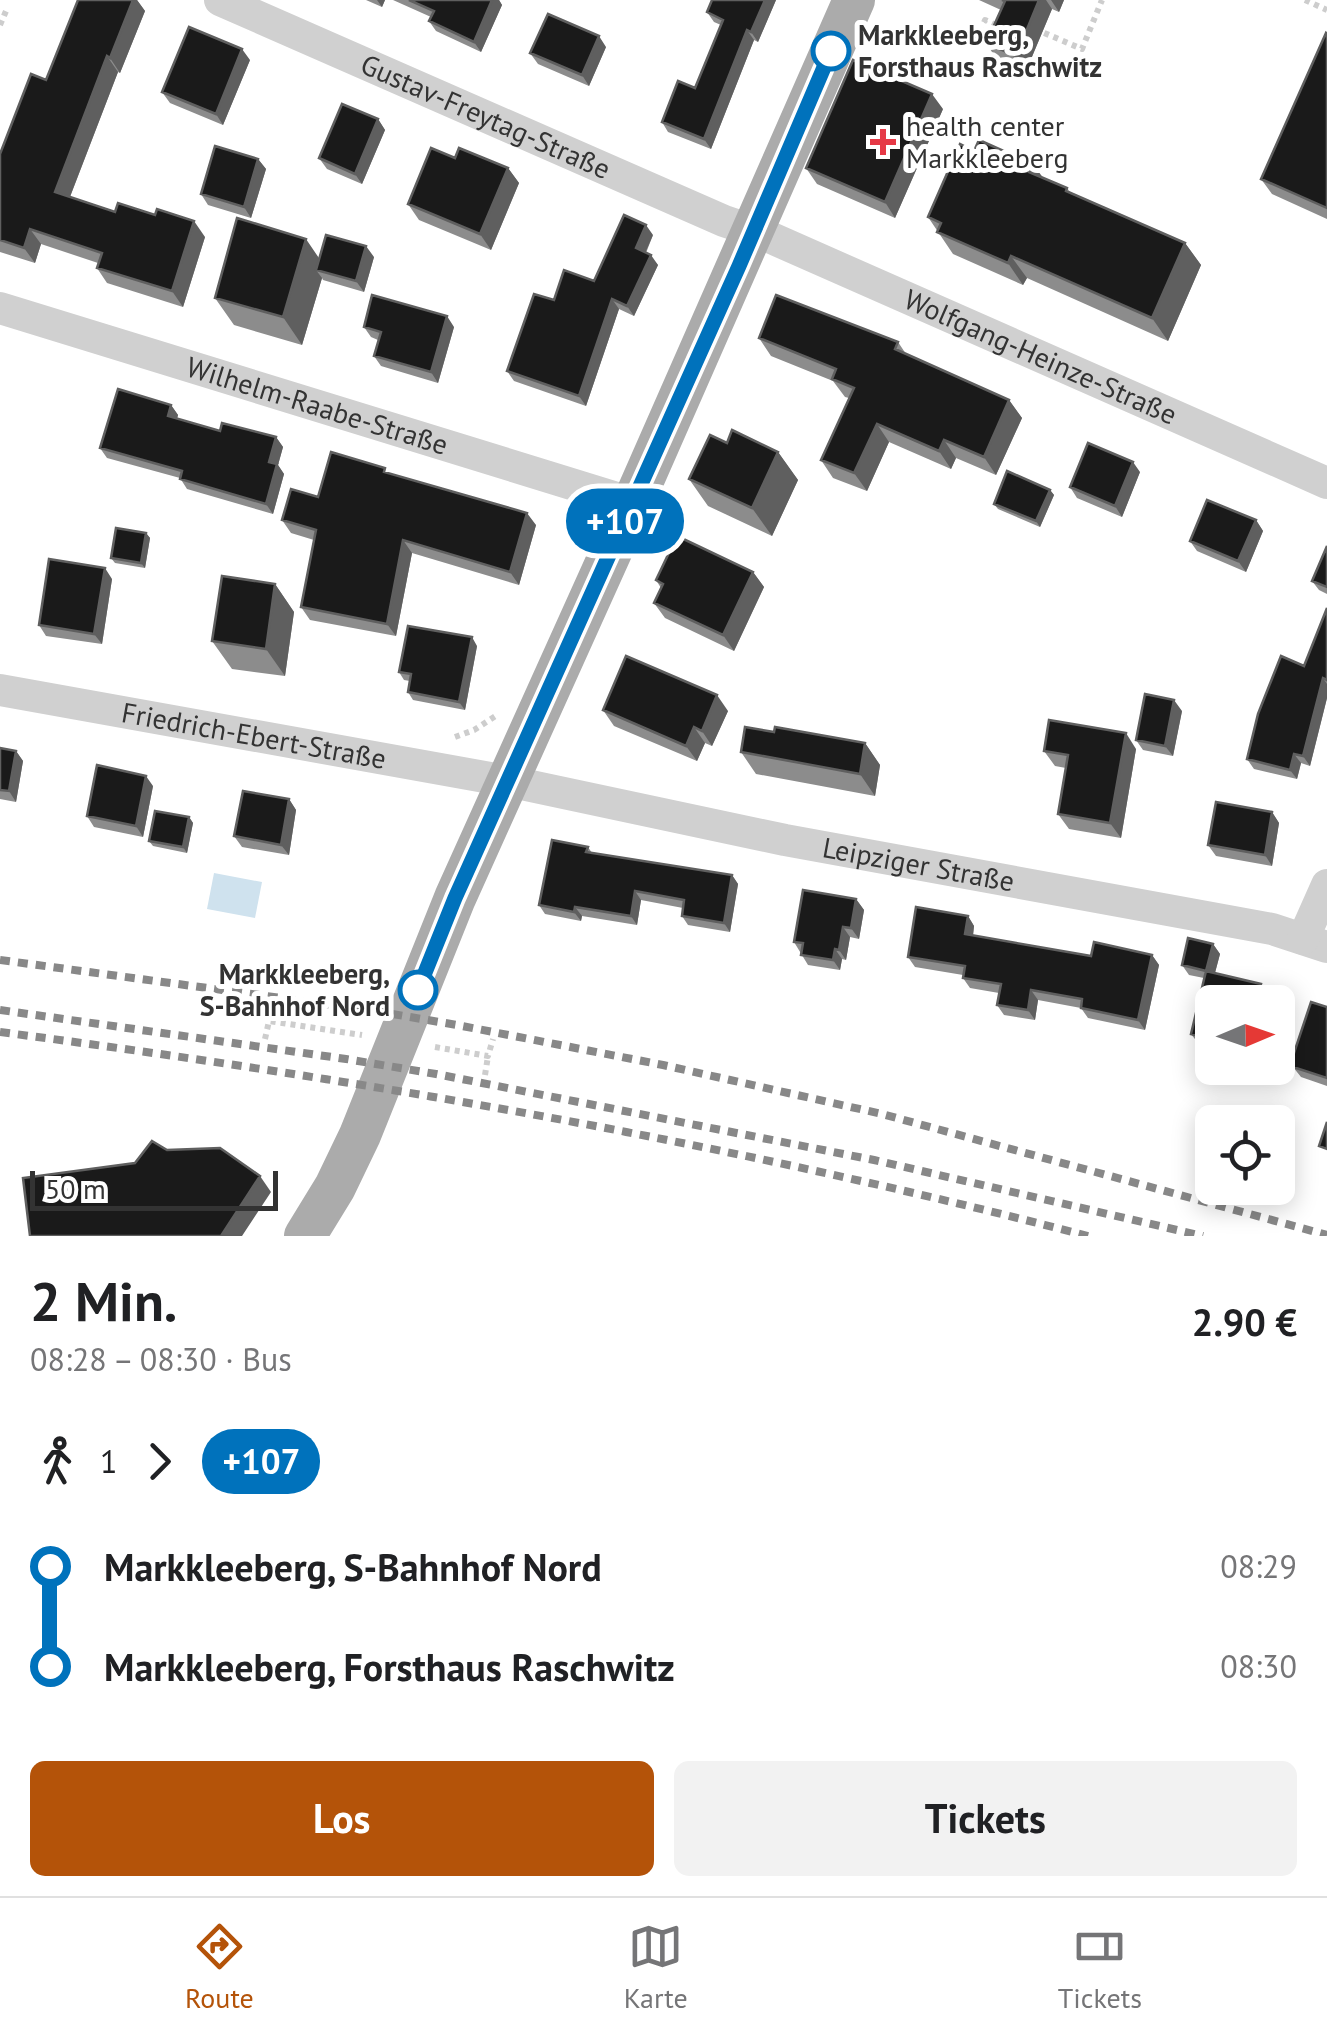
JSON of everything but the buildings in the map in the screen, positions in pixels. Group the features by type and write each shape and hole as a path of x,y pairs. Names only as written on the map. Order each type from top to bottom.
{"main road":[{"path":"305,1236 335,1187 360,1134 455,898 854,0"}],"street":[{"name":"Gustav-Freytag-Straße","path":"220,0 754,232"},
{"name":"Wolfgang-Heinze-Straße","path":"754,232 1327,483"},
{"name":"Wilhelm-Raabe-Straße","path":"0,308 633,503"},
{"name":"Friedrich-Ebert-Straße","path":"0,690 507,781"},
{"name":"Leipziger Straße","path":"507,781 785,840 1252,925 1315,943"},
{"path":"1315,943 1327,884"}],"path":[{"path":"1028,39 1033,28 1082,49 1102,0"},
{"path":"1305,0 1327,10"},
{"path":"0,25 6,10"},
{"path":"976,41 985,20 1014,33"},
{"path":"266,1039 272,1004"},
{"path":"269,1022 358,1035 368,1018"},
{"path":"484,1075 493,1040"},
{"path":"434,1047 488,1056"}],"water":[{"path":"214,873 262,882 255,918 207,909"}],"railway":[{"path":"0,960 363,1009 663,1065 882,1114 1327,1235"},
{"path":"0,1010 436,1074 874,1160 1203,1236"},
{"path":"0,1032 274,1071 547,1117 819,1172 1088,1236"}],"bus line":[{"name":"+107","path":"418,990 455,898 739,266 831,51"}],"place":[{"name":"Markkleeberg, Forsthaus Raschwitz","path":"831,51"},
{"name":"health center Markkleeberg","path":"883,142"},
{"name":"Markkleeberg, S-Bahnhof Nord","path":"418,990"}]}
